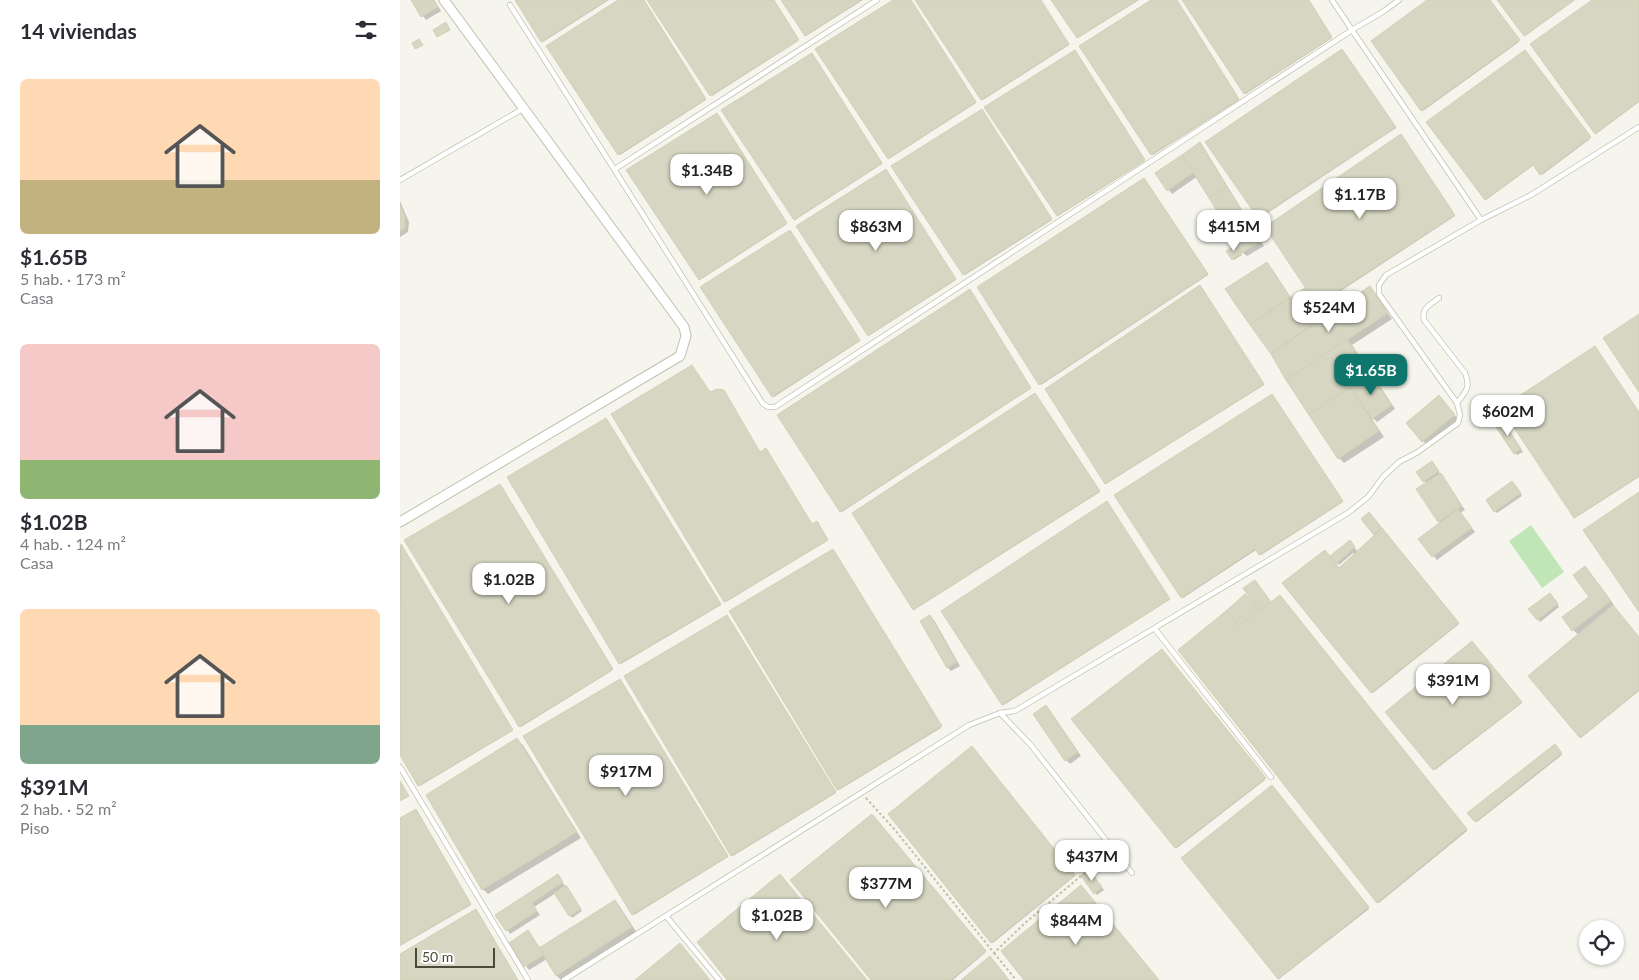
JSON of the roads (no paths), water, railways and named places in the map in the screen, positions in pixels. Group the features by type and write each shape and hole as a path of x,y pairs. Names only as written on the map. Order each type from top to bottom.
{"street":[{"path":"400,522 680,356 686,336 684,328 444,0"}],"lane":[{"path":"615,169 877,0"},
{"path":"1332,0 1481,220"},
{"path":"510,5 763,404 768,407 776,407 1399,0"},
{"path":"400,180 524,108"},
{"path":"564,980 969,725 1015,710 1155,629 1348,513 1368,496 1383,477 1399,462 1418,452 1458,423 1460,415 1457,403 1378,294 1379,285 1386,275 1481,220 1531,195 1639,127"},
{"path":"1439,298 1424,309 1422,314 1424,320 1465,373 1468,381 1467,389 1457,403"},
{"path":"1155,629 1271,777"},
{"path":"1000,714 1030,744 1132,873"},
{"path":"400,767 528,980"},
{"path":"666,916 719,980"}]}
